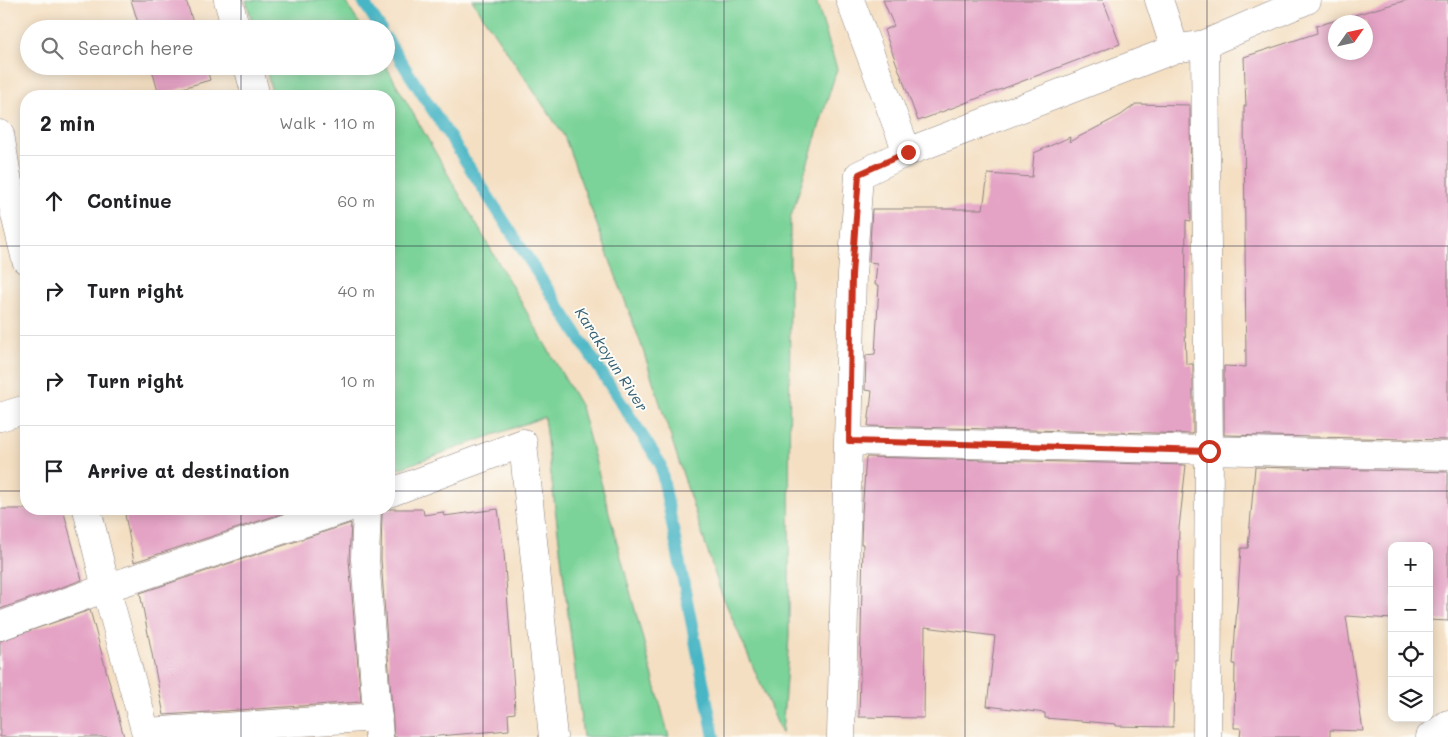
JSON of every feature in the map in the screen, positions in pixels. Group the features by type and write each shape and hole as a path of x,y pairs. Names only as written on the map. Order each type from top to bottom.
{"street":[{"path":"228,0 234,20"},
{"path":"850,0 908,152"},
{"path":"1159,0 1175,49"},
{"path":"841,737 852,275 859,174 908,152 1175,49 1205,44 1307,0"},
{"path":"1205,44 1209,451 1207,737"},
{"path":"250,75 254,90"},
{"path":"0,134 20,232"},
{"path":"0,417 20,411"},
{"path":"849,441 1448,456"},
{"path":"395,491 523,443 553,737"},
{"path":"88,515 106,588 147,734 378,727 365,560 366,515"},
{"path":"0,626 106,588 327,515"},
{"path":"1430,737 1448,724"}],"green space":[{"path":"246,0 344,0 357,20 252,20"},
{"path":"472,0 816,0 837,69 790,220 789,637 782,734 720,590 641,344 564,136"},
{"path":"267,75 391,75 581,407 669,737 583,737 544,417 395,470 395,90 271,90"}],"building":[{"path":"131,0 186,0 192,20 137,20"},
{"path":"883,0 1103,0 1120,44 918,121 884,30 894,26"},
{"path":"1407,0 1448,0 1448,440 1224,435 1224,366 1246,367 1244,106 1246,106 1244,57 1317,33 1316,26 1328,23 1328,60 1373,60 1373,15 1354,15"},
{"path":"153,75 209,75 210,80 176,90 158,90"},
{"path":"1136,104 1190,105 1191,221 1186,220 1185,327 1186,364 1193,364 1193,434 868,426 872,391 865,390 866,355 875,354 879,285 875,285 877,263 869,262 872,209 983,209 988,174 1032,177 1034,153 1070,137 1069,142 1121,115"},
{"path":"866,457 1186,465 1179,528 1178,577 1176,577 1176,660 1174,660 1173,727 1116,726 1116,724 1045,718 1045,713 987,706 995,636 925,627 924,718 859,717 863,544 861,544"},
{"path":"1255,467 1448,472 1448,621 1433,620 1433,542 1388,542 1388,619 1346,616 1363,731 1330,730 1330,737 1240,737 1241,728 1234,728 1235,664 1233,664 1241,548 1248,548"},
{"path":"0,509 20,509 20,515 65,515 82,580 0,609"},
{"path":"395,509 423,509 424,515 443,512 444,516 498,509 504,553 514,688 515,713 508,714 509,730 427,737 394,737 381,559 382,515 395,515"},
{"path":"125,515 278,515 134,562"},
{"path":"351,523 349,560 361,702 164,715 140,593"},
{"path":"90,610 124,737 0,737 0,641"}],"waterway":[{"name":"Karakoyun River","path":"362,0 375,20"},
{"name":"Karakoyun River","path":"395,52 660,463 714,737"}],"route":[{"path":"908,152 859,174 852,275 849,441 1209,451"}]}
